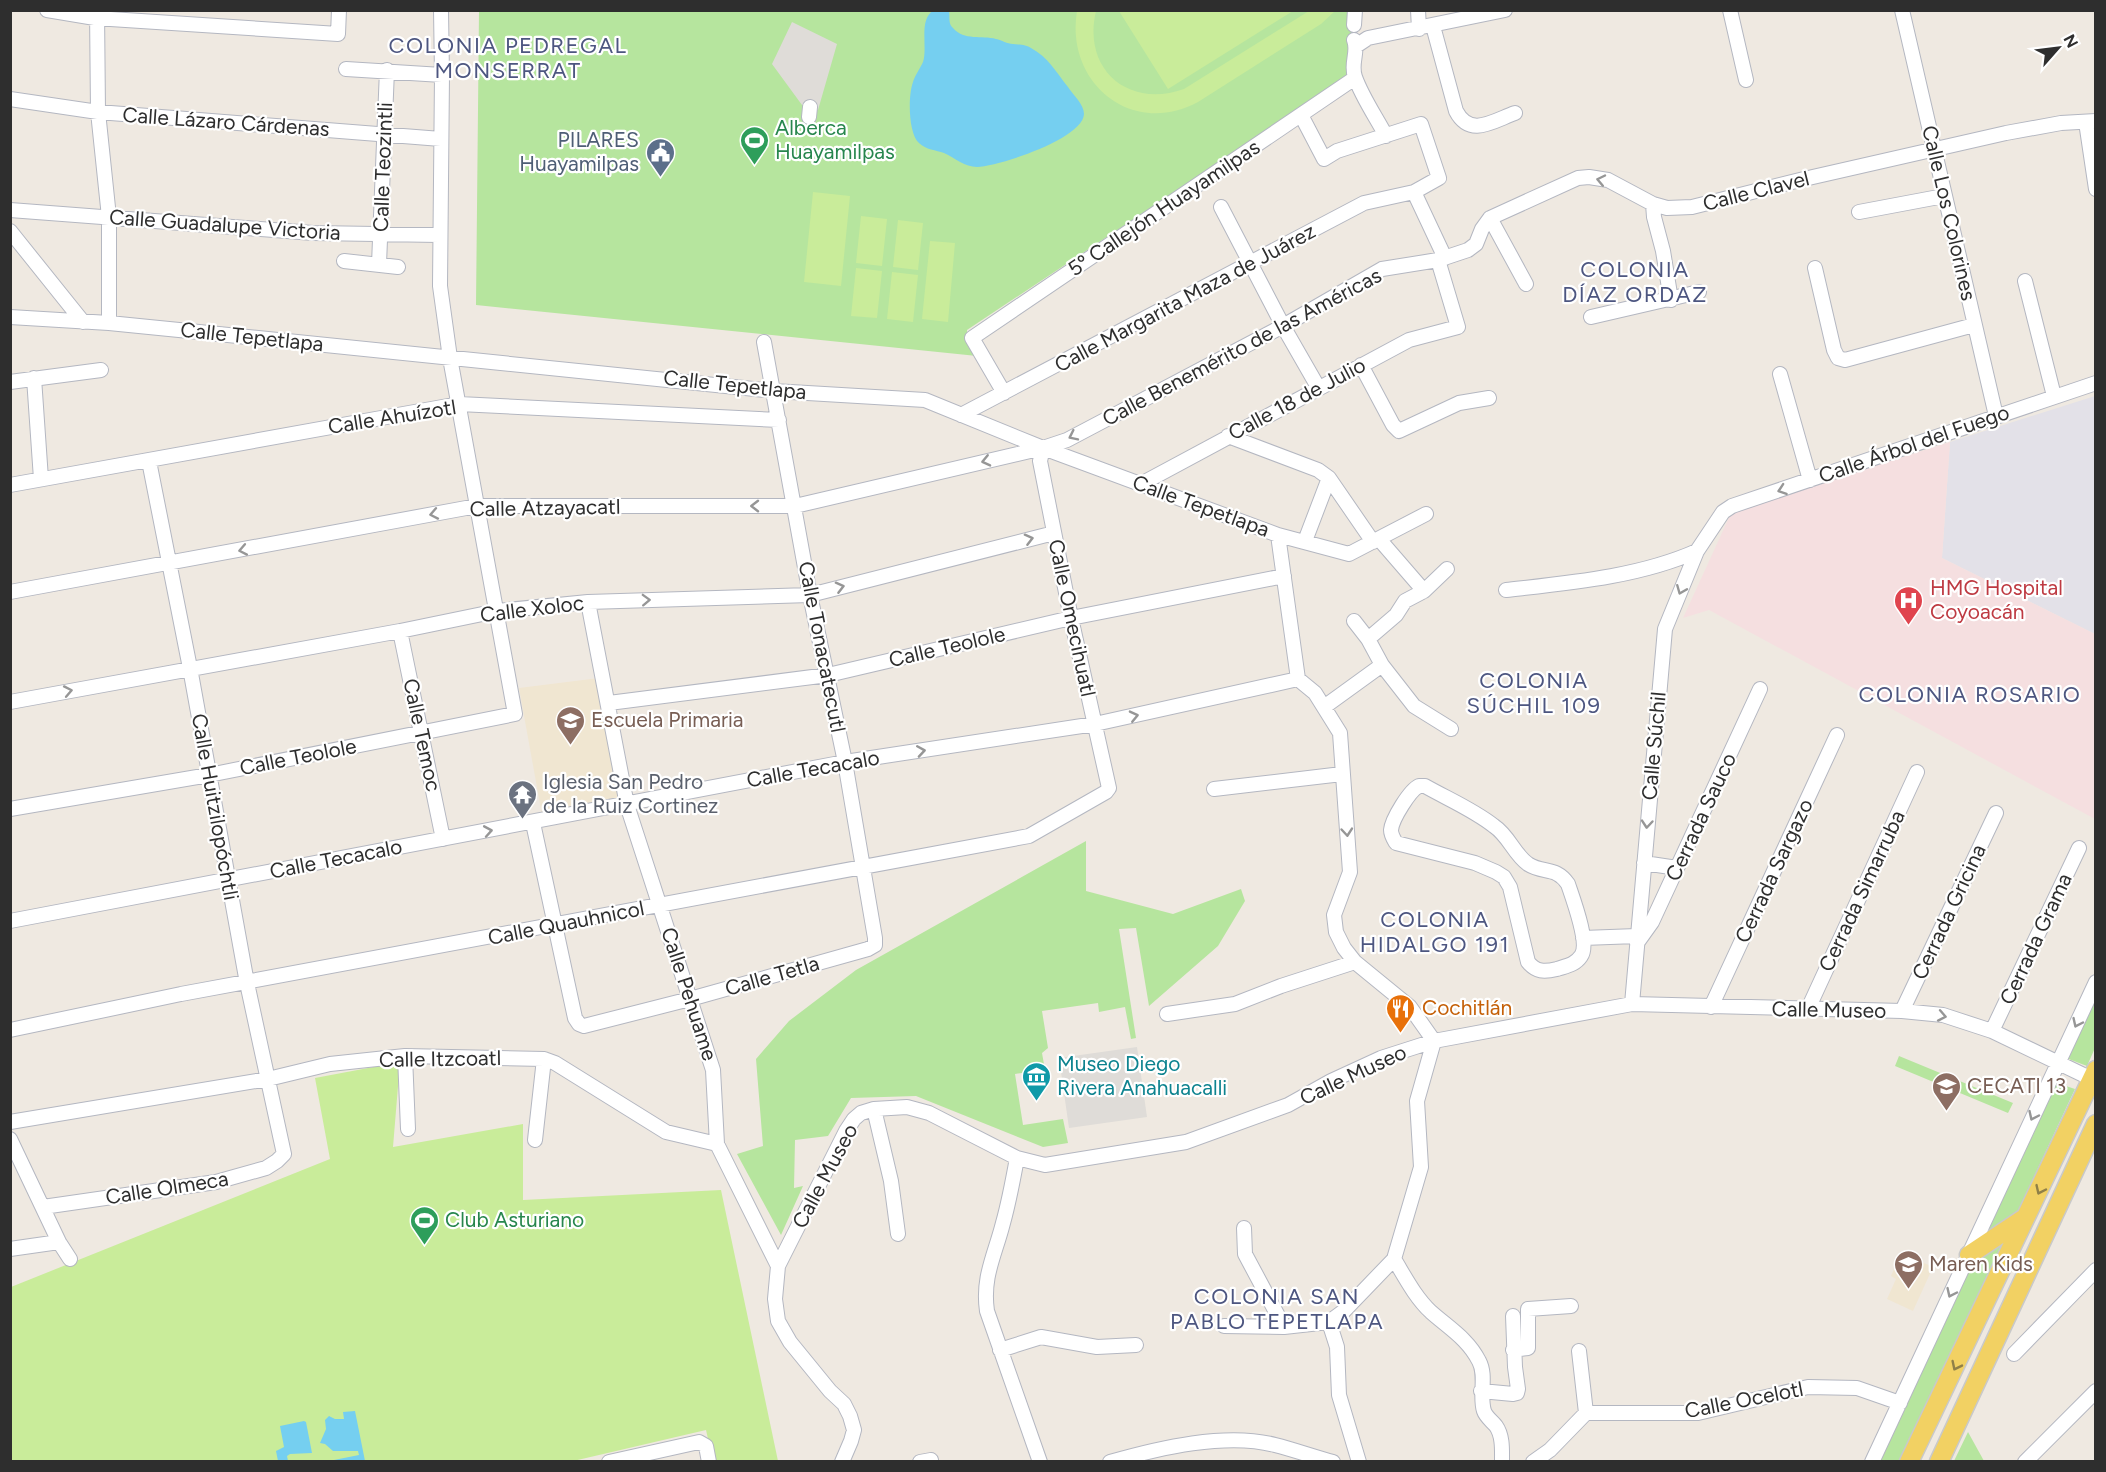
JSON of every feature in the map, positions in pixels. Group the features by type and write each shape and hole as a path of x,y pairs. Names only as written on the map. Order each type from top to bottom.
{"main road":[{"path":"1909,1461 2094,1077"},
{"path":"1938,1461 2096,1124"},
{"path":"1969,1255 2027,1216"}],"street":[{"path":"47,10 338,34 339,10"},
{"path":"441,10 440,286 450,358 497,611"},
{"path":"1418,10 1460,119 1467,125 1476,127 1515,113"},
{"path":"1302,114 1324,159 1337,151 1386,136 1355,78 1352,65 1354,30 1368,38 1505,10"},
{"path":"1730,10 1746,80"},
{"name":"Calle Los Colorines","path":"1902,10 1996,416"},
{"path":"96,14 98,112 109,217 109,323"},
{"path":"346,69 442,75"},
{"name":"Calle Teozintli","path":"379,264 387,70"},
{"name":"5º Callejón Huayamilpas","path":"1004,393 972,338 1355,78"},
{"name":"Calle Lázaro Cárdenas","path":"10,99 98,112 441,139"},
{"path":"2091,121 2096,189"},
{"name":"Calle Clavel","path":"1490,218 1578,178 1608,180 1653,204 1667,208 1692,207 1934,149 2061,123 2091,121"},
{"name":"Calle Margarita Maza de Juárez","path":"961,415 1364,203 1414,192 1439,178 1421,124 1386,136"},
{"path":"1414,192 1441,259 1468,250 1476,244 1482,229 1490,218 1526,284"},
{"path":"1859,212 1944,196"},
{"path":"1653,204 1653,217 1663,251 1671,300"},
{"path":"1221,207 1283,326 1318,387"},
{"name":"Calle Guadalupe Victoria","path":"10,210 313,233 439,235"},
{"path":"10,231 83,322"},
{"name":"Calle Benemérito de las Américas","path":"1043,448 1066,440 1283,326 1382,269 1441,259"},
{"name":"Calle 18 de Julio","path":"1141,484 1409,340 1458,327 1441,259"},
{"path":"344,261 398,267"},
{"path":"1815,268 1834,350 1838,358 1845,360 1974,326"},
{"path":"2025,281 2054,396"},
{"path":"1591,317 1699,292"},
{"name":"Calle Tepetlapa","path":"10,317 109,323 577,369 774,391 925,400 1043,448 1278,535 1349,554 1426,514"},
{"name":"Calle Tonacatecutl","path":"764,342 810,595 845,762 875,938"},
{"path":"1361,364 1399,431 1459,403 1489,398"},
{"path":"10,382 102,370"},
{"path":"1780,374 1810,480"},
{"path":"34,378 41,479"},
{"name":"Calle Árbol del Fuego","path":"1732,506 2096,383"},
{"name":"Calle Ahuízotl","path":"10,485 459,404 779,420"},
{"path":"1228,436 1318,470 1329,477 1376,540 1424,591"},
{"name":"Calle Atzayacatl","path":"10,591 477,506 795,506 1043,448"},
{"name":"Calle Omecihuatl","path":"1043,448 1040,462 1071,618 1109,788"},
{"name":"Calle Huitzilopóchtli","path":"149,460 190,668 247,983 284,1154"},
{"path":"1305,541 1329,477"},
{"name":"Calle Súchil","path":"1632,1004 1665,629 1696,551 1723,512 1732,506"},
{"name":"Calle Xoloc","path":"10,702 400,631 497,611 588,602 810,595 1054,533"},
{"path":"1224,1326 1284,1327 1329,1322 1344,1311 1394,1258 1421,1167 1417,1101 1434,1041 1410,1007 1355,962 1344,948 1336,932 1334,919 1350,872 1340,733 1311,688 1298,679 1278,535"},
{"path":"1506,590 1566,583 1669,564 1696,551"},
{"path":"1368,639 1396,615 1405,601 1424,591 1447,569"},
{"name":"Calle Teolole","path":"609,703 828,675 1071,618 1284,576"},
{"name":"Calle Pehuame","path":"588,602 627,805 713,1070 717,1144"},
{"name":"Calle Teolole","path":"10,809 209,775 515,714 497,611"},
{"path":"1354,621 1368,639 1382,665 1414,706 1451,729"},
{"name":"Calle Temoc","path":"400,631 442,838"},
{"path":"1324,707 1382,665"},
{"name":"Calle Tecacalo","path":"10,921 845,762 1095,724 1298,679"},
{"name":"Cerrada Sauco","path":"1637,939 1652,922 1760,689"},
{"name":"Cerrada Sargazo","path":"1710,1007 1837,735"},
{"name":"Cerrada Simarruba","path":"1808,1010 1917,772"},
{"path":"1214,789 1342,774"},
{"path":"1425,786 1494,825 1508,839 1520,858 1532,866 1563,876 1568,884 1583,938 1585,949 1581,957 1571,965 1545,971 1533,969 1528,962 1510,887 1504,877 1475,863 1396,843 1391,835 1391,827 1412,789 1425,786"},
{"name":"Calle Quauhnicol","path":"10,1029 181,994 555,926 660,904 864,868 1035,834 1106,792 1109,788"},
{"name":"Cerrada Gricina","path":"1902,1011 1996,813"},
{"path":"533,823 555,926"},
{"name":"Cerrada Grama","path":"1992,1030 2079,848"},
{"path":"1644,863 1677,868"},
{"name":"Calle Tetla","path":"555,926 575,1018 579,1024 584,1026 868,949 874,945 875,938"},
{"path":"1583,938 1637,939"},
{"path":"1167,1014 1235,1004 1355,962"},
{"path":"1872,1461 2096,982"},
{"name":"Calle Museo","path":"778,1266 846,1131 861,1113 874,1109 907,1107 929,1113 1017,1158 1045,1165 1186,1142 1288,1105 1331,1081 1381,1058 1434,1041 1632,1004 1902,1011 1943,1015 1992,1030 2058,1063 2094,1077"},
{"path":"405,1056 408,1129"},
{"name":"Calle Itzcoatl","path":"10,1122 268,1079 330,1064 405,1056 544,1059 555,1063 666,1132 717,1144"},
{"path":"535,1140 544,1059"},
{"path":"874,1109 891,1181 898,1234"},
{"path":"11,1141 59,1242 70,1259"},
{"path":"717,1144 778,1266 775,1299 778,1321 790,1342 830,1391 844,1404 850,1416 854,1430 842,1461"},
{"name":"Calle Olmeca","path":"43,1207 216,1182 266,1168 278,1161 284,1154"},
{"path":"1017,1158 1003,1226 987,1272 985,1297 987,1311 1000,1350 1040,1461"},
{"path":"1244,1228 1245,1254 1284,1327"},
{"path":"10,1249 59,1242"},
{"path":"1394,1258 1409,1285 1430,1311 1456,1330 1472,1348 1483,1370 1481,1391 1485,1413 1500,1432 1502,1461"},
{"path":"2014,1354 2096,1270"},
{"path":"1513,1350 1528,1348 1528,1309 1571,1306"},
{"path":"1481,1391 1517,1393 1513,1316"},
{"path":"1329,1322 1337,1347 1339,1395 1359,1461"},
{"path":"1000,1350 1041,1336 1097,1347 1136,1346"},
{"path":"1533,1461 1550,1450 1586,1413 1579,1351"},
{"name":"Calle Ocelotl","path":"1586,1413 1698,1413 1808,1387 1857,1388 1900,1403"},
{"path":"2025,1461 2096,1391"},
{"path":"1111,1461 1160,1448 1227,1440 1274,1444 1334,1461"},
{"path":"609,1461 699,1442 706,1446 709,1461"}],"shaded area":[{"path":"792,22 837,44 818,110 802,105 772,64"},
{"path":"2095,396 2095,634 1942,558 1950,442"},
{"name":"HMG Hospital Coyoacán","path":"1950,442 1942,558 2095,634 2095,819 1709,610 1683,618 1732,511"},
{"name":"Escuela Primaria","path":"599,678 622,801 542,815 519,688"},
{"path":"1137,1047 1147,1117 1069,1128 1059,1058"},
{"name":"Maren Kids","path":"1901,1253 1933,1267 1913,1311 1887,1299 1896,1279 1891,1276"}],"green space":[{"path":"479,11 1354,11 1352,74 967,330 967,341 977,356 476,305"},
{"path":"1077,11 1096,11 1093,32 1096,50 1103,66 1114,79 1128,88 1145,93 1164,94 1184,89 1309,11 1335,11 1321,24 1198,102 1173,111 1149,113 1127,108 1108,97 1092,80 1081,60 1076,37"},
{"path":"1119,11 1293,11 1168,89"},
{"path":"813,192 850,196 841,286 804,282"},
{"path":"861,216 887,219 882,266 856,263"},
{"path":"898,220 923,223 918,270 893,267"},
{"path":"930,241 955,243 948,322 922,319"},
{"path":"856,268 882,271 877,318 851,316"},
{"path":"892,272 918,275 913,322 887,319"},
{"path":"1086,841 1086,891 1173,914 1241,889 1245,901 1218,946 1149,1006 1136,928 1119,929 1136,1038 1131,1039 1125,1007 1099,1012 1098,1003 1042,1011 1048,1048 1042,1053 1045,1070 1015,1074 1023,1125 1063,1119 1068,1143 1043,1147 916,1096 851,1098 828,1136 795,1140 794,1188 803,1186 781,1235 737,1154 763,1146 756,1059 789,1021 856,970"},
{"path":"2095,995 2095,1048 2087,1066 2066,1058"},
{"path":"1899,1056 2013,1103 2008,1113 1895,1066"},
{"name":"Club Asturiano","path":"400,1062 393,1147 523,1124 523,1200 721,1190 778,1461 713,1461 706,1430 569,1462 11,1462 11,1287 330,1159 315,1078"},
{"path":"2057,1083 2075,1089 1899,1461 1880,1462"},
{"path":"1968,1432 1984,1461 1954,1461"}],"water":[{"path":"934,10 949,11 951,26 962,35 1024,45 1037,52 1051,65 1080,103 1084,114 1080,123 1070,133 1038,150 1003,162 977,167 968,166 919,143 915,138 911,123 910,96 914,79 923,62 926,20"},
{"path":"355,1411 365,1461 329,1461 359,1455 358,1451 333,1451 320,1443 326,1429 325,1420 329,1416 344,1419 343,1412"},
{"path":"304,1421 312,1453 290,1454 287,1456 288,1461 278,1461 276,1451 284,1447 280,1426"}],"place":[{"name":"Alberca Huayamilpas","path":"754,166"},
{"name":"PILARES Huayamilpas","path":"660,178"},
{"name":"HMG Hospital Coyoacán","path":"1909,626"},
{"name":"Escuela Primaria","path":"570,746"},
{"name":"Iglesia San Pedro de la Ruiz Cortinez","path":"522,820"},
{"name":"Cochitlán","path":"1401,1034"},
{"name":"Museo Diego Rivera Anahuacalli","path":"1036,1102"},
{"name":"CECATI 13","path":"1946,1112"},
{"name":"Club Asturiano","path":"424,1246"},
{"name":"Maren Kids","path":"1908,1290"}],"district":[{"name":"COLONIA PEDREGAL MONSERRAT","path":"508,58"},
{"name":"COLONIA DÍAZ ORDAZ","path":"1635,282"},
{"name":"COLONIA SÚCHIL 109","path":"1534,692"},
{"name":"COLONIA ROSARIO","path":"1970,694"},
{"name":"COLONIA HIDALGO 191","path":"1435,932"},
{"name":"COLONIA SAN PABLO TEPETLAPA","path":"1277,1308"}]}
